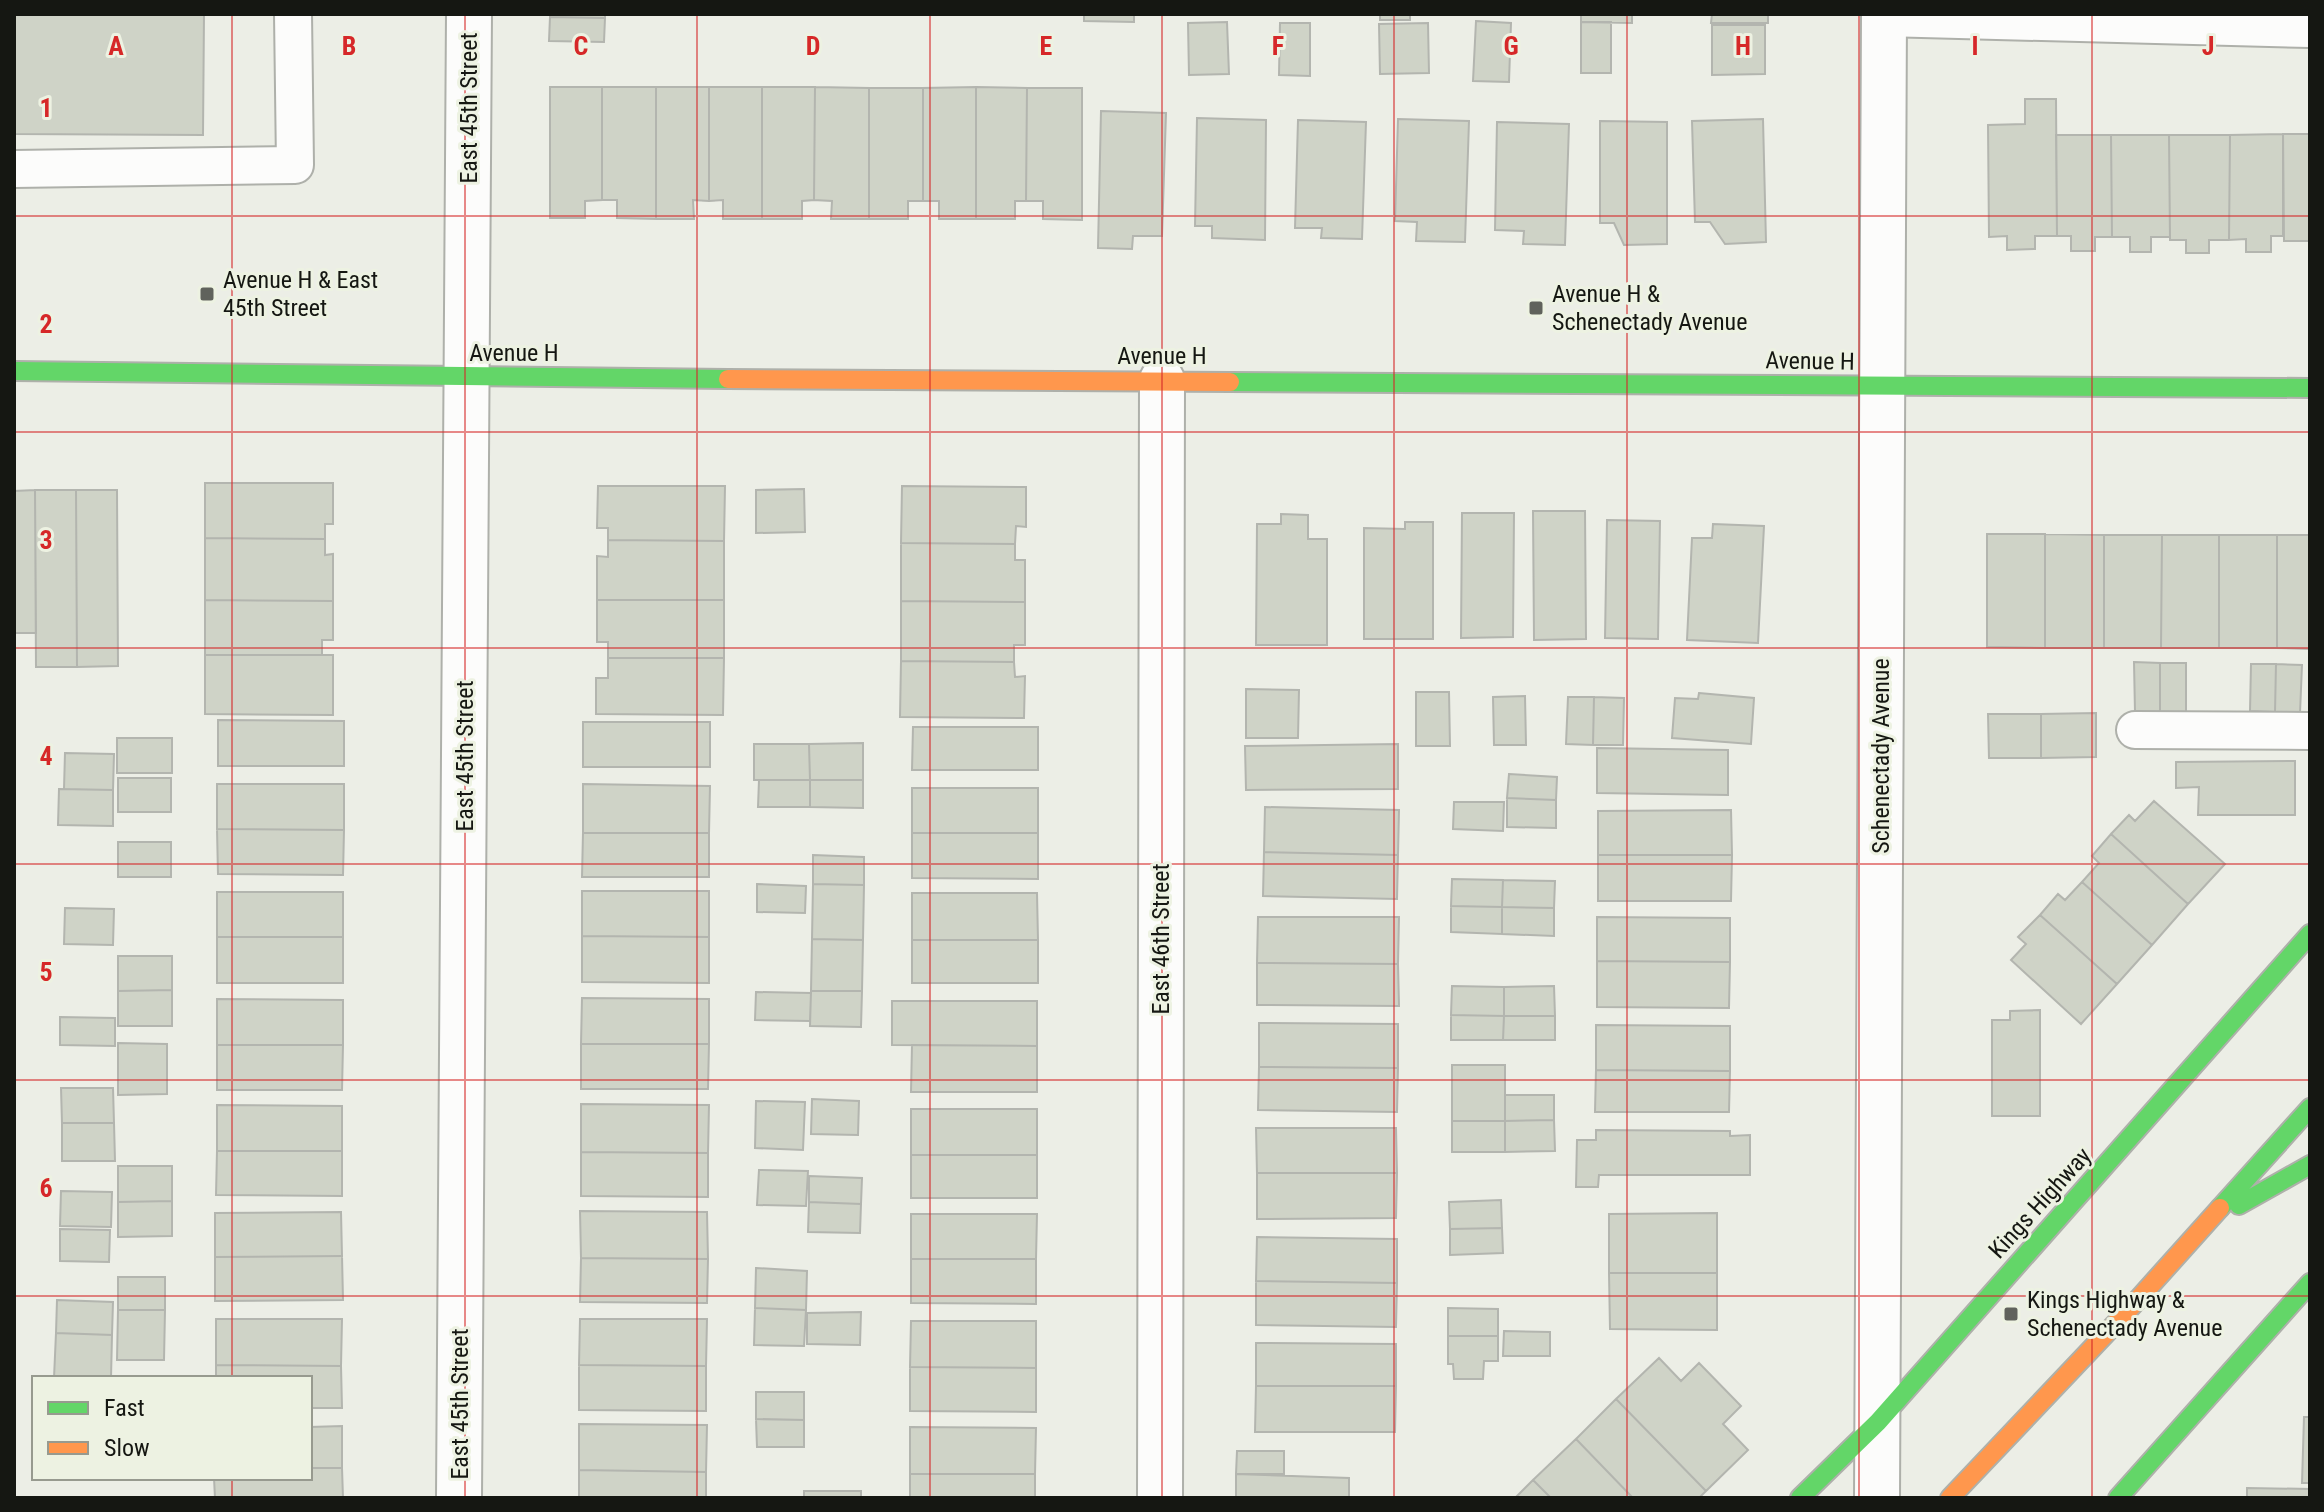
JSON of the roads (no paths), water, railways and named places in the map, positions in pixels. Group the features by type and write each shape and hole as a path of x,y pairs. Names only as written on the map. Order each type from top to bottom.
{"street":[{"name":"East 45th Street","path":"459,1498 469,377 469,14"},
{"name":"Schenectady Avenue","path":"1877,1498 1884,16"},
{"name":"Avenue H","path":"14,371 469,377 2310,388"},
{"name":"East 46th Street","path":"1160,1498 1162,380"},
{"name":"Kings Highway","path":"1800,1498 1878,1422 2310,934"},
{"path":"1950,1498 2133,1305 2310,1108"},
{"path":"2206,1224 2310,1165"},
{"path":"2118,1498 2310,1283"}],"lane":[{"path":"14,169 295,165 293,14"},
{"path":"1884,16 2261,21 2310,29"},
{"path":"2135,730 2310,731"}],"place":[{"name":"Avenue H & East 45th Street","path":"207,294"},
{"name":"Avenue H & Schenectady Avenue","path":"1536,308"},
{"name":"Kings Highway & Schenectady Avenue","path":"2011,1314"}]}
